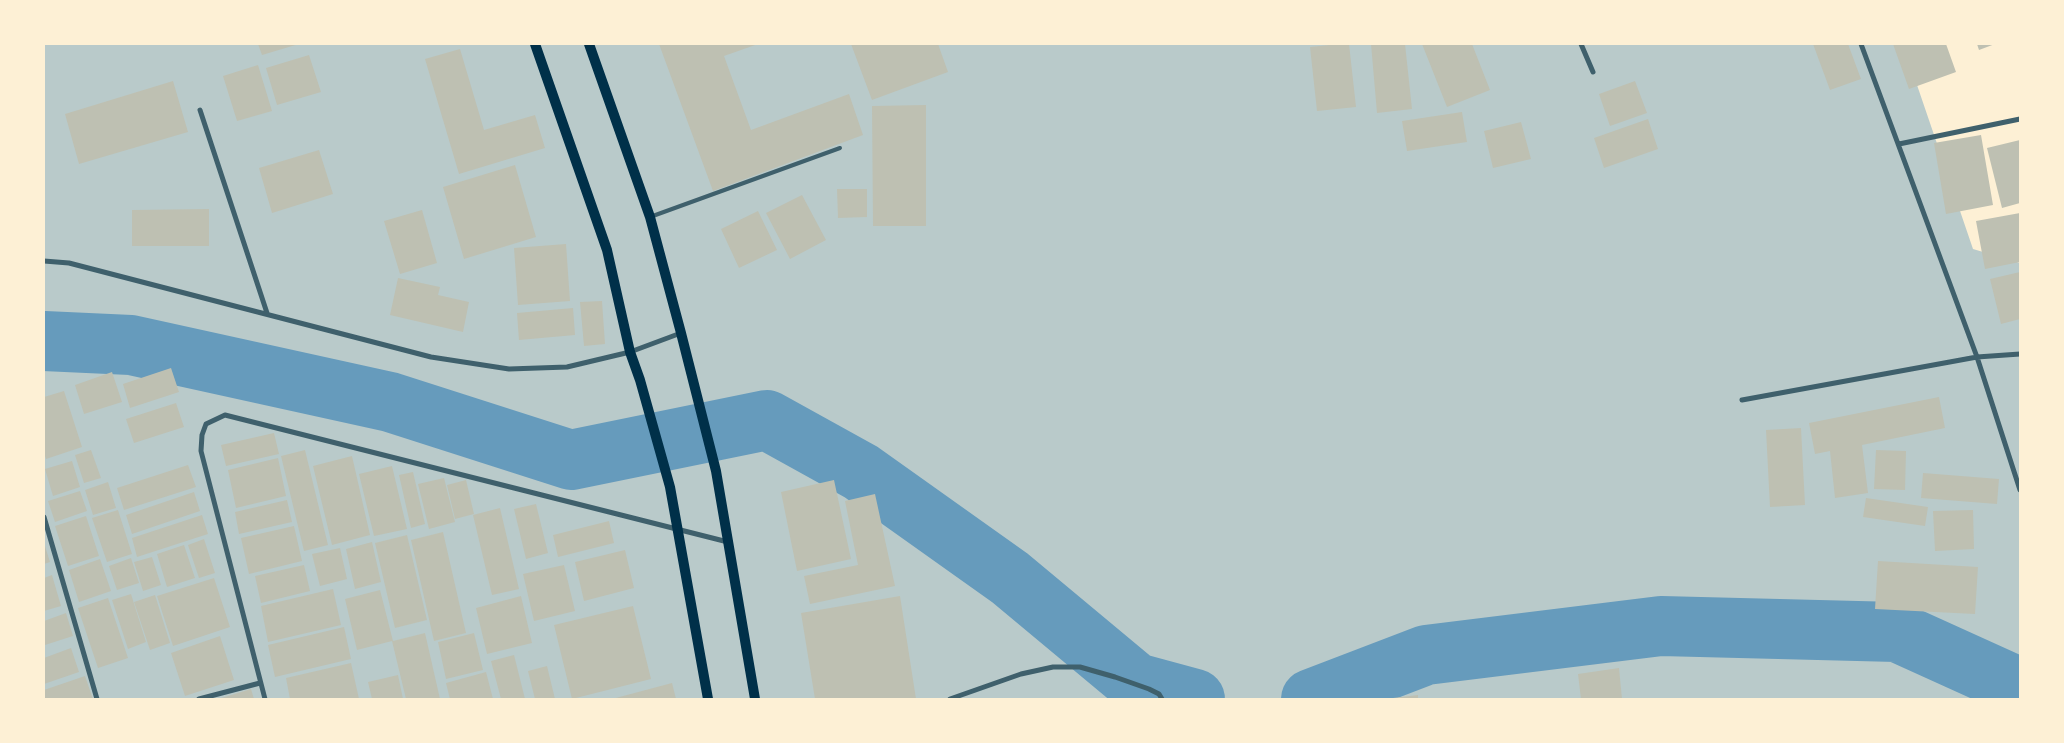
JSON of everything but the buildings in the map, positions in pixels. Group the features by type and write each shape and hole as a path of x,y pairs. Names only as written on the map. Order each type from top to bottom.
{"main road":[{"path":"535,44 606,250 630,352 640,380 670,487 708,699"},
{"path":"589,44 650,217 716,471 755,699"}],"street":[{"path":"1581,44 1593,72"},
{"path":"1861,44 1977,357 2020,490"},
{"path":"200,110 267,313"},
{"path":"1899,144 2020,119"},
{"path":"44,261 69,263 431,357 509,369 567,367 630,352 681,333"},
{"path":"1742,400 1977,357 2020,354"},
{"path":"265,699 201,451 202,436 206,424 213,419 225,415 728,542"},
{"path":"44,518 97,699"},
{"path":"950,699 1021,674 1053,667 1080,668 1115,676 1149,689 1159,694 1162,699"},
{"path":"199,699 260,683"}],"lane":[{"path":"650,217 840,148"}],"shaded area":[{"path":"44,44 1903,44 1973,249 2020,263 2020,699 44,699"}],"waterway":[{"path":"44,341 131,345 390,402 571,460 767,420 861,472 1010,578 1136,683 1195,699"},
{"path":"1311,699 1426,655 1661,626 1897,632 2020,686"}]}
